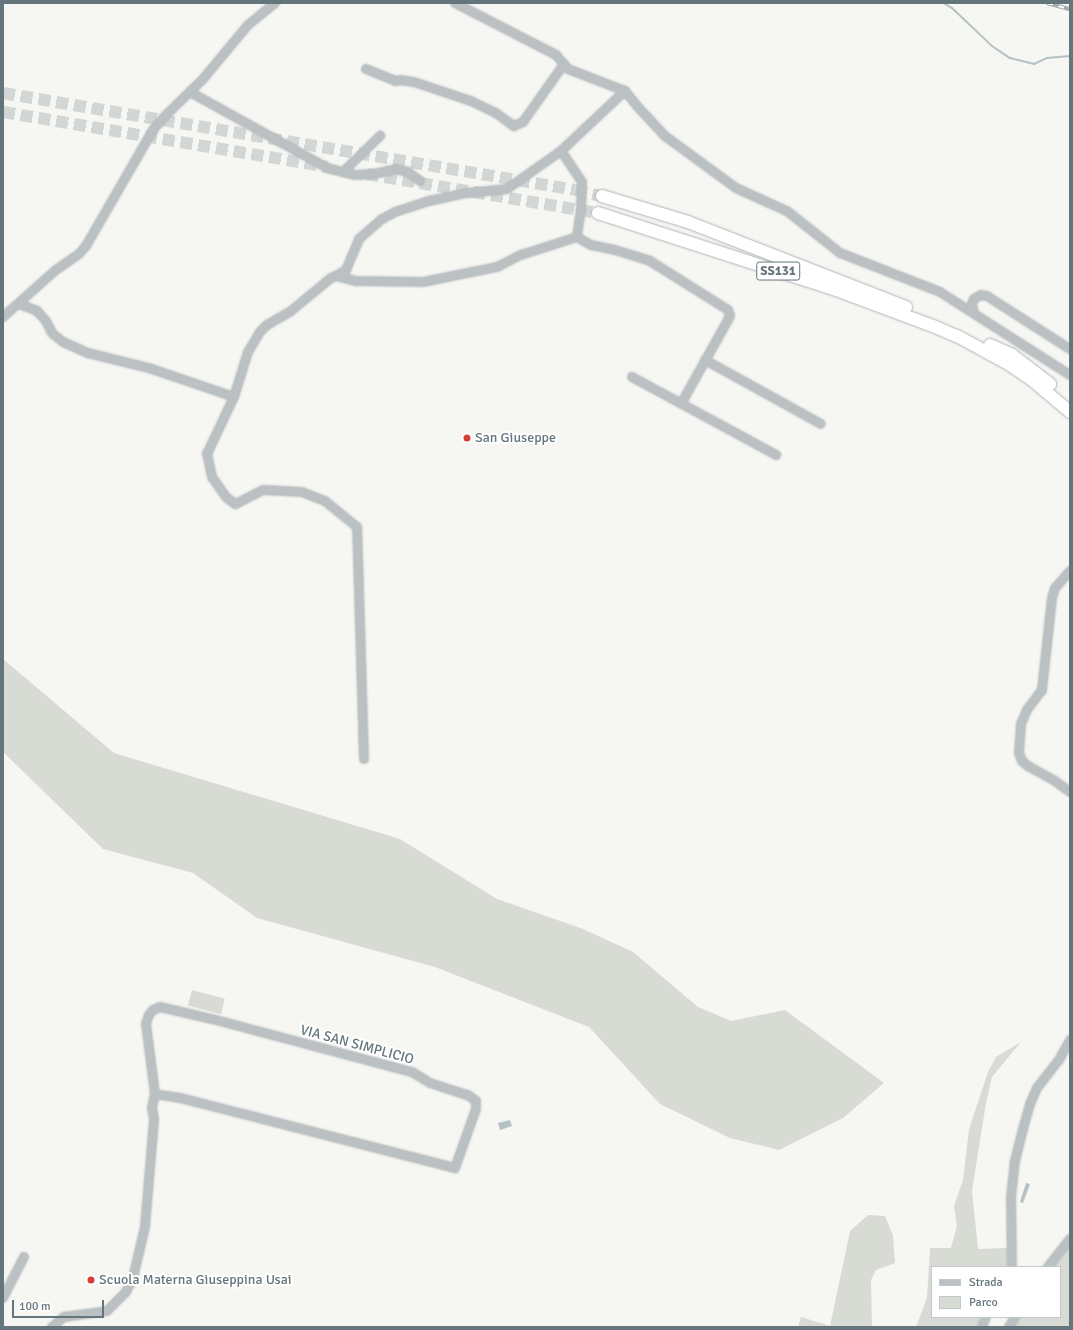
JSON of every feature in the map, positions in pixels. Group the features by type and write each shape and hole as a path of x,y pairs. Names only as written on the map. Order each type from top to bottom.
{"highway":[{"name":"SS131","path":"602,196 688,222 959,329 1012,355 1037,373 1070,402"},
{"name":"SS131","path":"598,213 836,290 957,336 1007,363 1032,380 1070,412"},
{"path":"926,315 933,326"}],"street":[{"path":"3,317 56,270 79,254 86,246 153,130 203,79 248,25 275,3"},
{"path":"455,3 556,55 568,69 625,90 637,106 665,136 736,188 787,211 840,253 940,292 1070,374"},
{"path":"366,69 396,80 414,82 471,101 496,113 514,126 523,122 564,64"},
{"path":"364,759 357,527 325,501 302,492 263,490 235,504 226,497 212,477 207,454 234,397 248,352 260,332 267,325 292,311 318,287 346,270 359,239 382,219 395,212 429,201 468,193 507,189 562,151 625,90"},
{"path":"190,92 327,168 355,175 374,174 395,169 408,172 420,181"},
{"path":"343,172 380,136"},
{"path":"562,151 582,182 581,213 577,237"},
{"path":"336,276 356,281 423,282 498,267 521,255 577,237"},
{"path":"577,237 591,246 615,250 650,261 728,310 730,315 728,320 681,404"},
{"path":"974,313 972,304 974,299 981,295 985,296 1070,349"},
{"path":"19,304 37,311 46,321 52,333 63,342 88,353 149,368 234,397"},
{"path":"705,360 821,424"},
{"path":"632,377 776,455"},
{"path":"1070,571 1055,588 1052,598 1042,690 1027,710 1021,724 1020,753 1022,761 1028,766 1070,792"},
{"name":"VIA SAN SIMPLICIO","path":"52,1327 64,1317 107,1312 126,1292 133,1278 145,1227 154,1119 152,1108 155,1094 146,1024 148,1015 160,1007 216,1020 412,1072 430,1083 468,1095 476,1101 476,1109 455,1168 180,1098 155,1094"},
{"path":"1012,1266 1011,1198 1015,1162 1023,1129 1030,1104 1037,1088 1059,1060 1070,1040"},
{"path":"1049,1266 1070,1238"},
{"path":"3,1298 24,1257"},
{"path":"1009,1327 1015,1318"}],"green space":[{"path":"3,659 114,753 400,839 497,899 583,929 633,952 698,1007 731,1021 785,1010 884,1083 843,1118 779,1150 730,1138 660,1104 589,1027 435,967 257,918 193,873 103,849 3,752"},
{"path":"192,990 225,999 221,1014 188,1005"},
{"path":"1021,1042 992,1077 986,1103 972,1191 978,1249 1009,1248 1009,1266 931,1266 931,1318 981,1318 977,1327 916,1327 927,1298 930,1248 951,1248 957,1226 954,1206 963,1180 969,1129 988,1072 996,1057"},
{"path":"868,1215 885,1216 893,1236 895,1263 876,1270 871,1280 872,1327 798,1327 801,1317 830,1326 850,1231"},
{"path":"1070,1245 1070,1327 1012,1327 1018,1318 1061,1318 1061,1266 1055,1266"}],"shaded area":[{"path":"510,1120 512,1126 500,1130 498,1123"},
{"path":"1026,1183 1030,1184 1023,1203 1020,1202"}],"waterway":[{"path":"943,3 952,8 992,46 1010,58 1034,64 1047,58 1070,56"}],"tunnel":[{"path":"3,93 575,190 602,196"},
{"path":"3,112 327,167"},
{"path":"367,174 598,213"}],"railway":[{"path":"1047,3 1070,9"}],"place":[{"name":"San Giuseppe","path":"467,438"},
{"name":"Scuola Materna Giuseppina Usai","path":"91,1280"}]}
